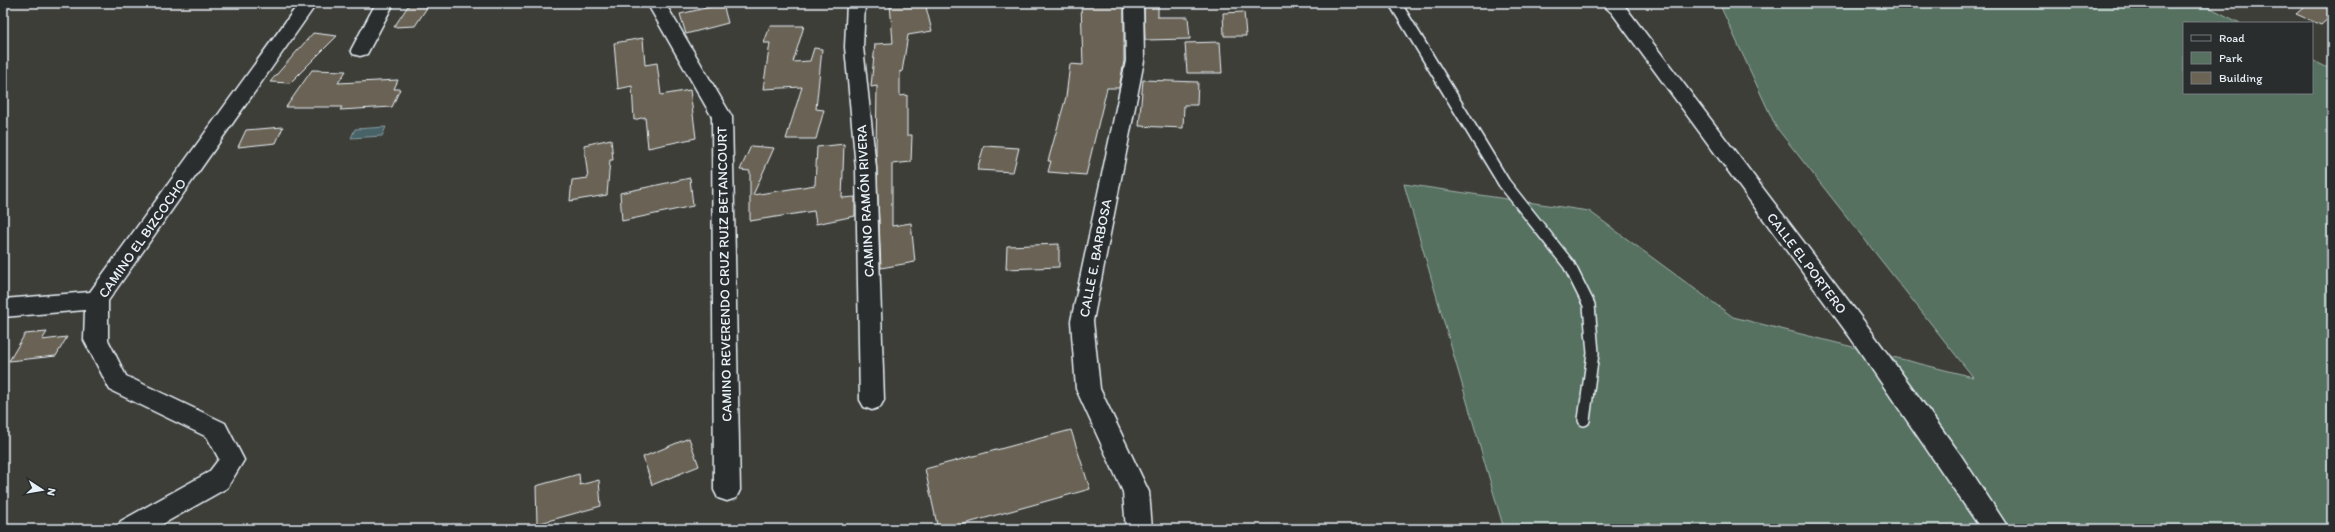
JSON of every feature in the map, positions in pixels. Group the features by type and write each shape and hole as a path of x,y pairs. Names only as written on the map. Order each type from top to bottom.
{"street":[{"name":"CAMINO EL BIZCOCHO","path":"130,529 218,480 232,460 216,430 118,383 96,340 97,300 308,3"},
{"path":"360,50 385,3"},
{"name":"CAMINO REVERENDO CRUZ RUIZ BETANCOURT","path":"656,3 722,118 726,490"},
{"name":"CAMINO RAMÓN RIVERA","path":"856,3 854,47 866,183 872,400"},
{"name":"CALLE E. BARBOSA","path":"1134,3 1134,61 1082,321 1088,389 1136,492 1139,529"},
{"name":"CALLE EL PORTERO","path":"1610,3 1618,9 1861,333 1952,462 1996,529"},
{"path":"3,308 97,300"}],"lane":[{"path":"1396,3 1504,183 1569,265 1589,305 1593,353 1584,420"}],"green space":[{"path":"1719,3 2201,3 2238,22 2183,22 2183,94 2313,94 2313,60 2332,70 2332,529 1504,529 1404,184 1589,211 1733,317 1973,377 1776,127"}],"water":[{"path":"386,127 382,136 351,138 355,129"}],"building":[{"path":"410,3 430,3 415,26 394,27"},
{"path":"890,3 925,3 932,31 908,35 902,72 900,71 900,96 907,95 907,135 912,135 911,162 892,164 892,226 911,223 915,262 881,268 876,153 877,86 871,87 875,44 893,43"},
{"path":"1081,3 1124,3 1124,61 1119,88 1107,88 1086,175 1048,172 1051,161 1048,161 1066,97 1070,64 1083,65"},
{"path":"1144,3 1158,3 1158,17 1188,17 1190,39 1145,40"},
{"path":"2309,3 2332,3 2332,15 2321,25 2296,14"},
{"path":"723,4 728,23 686,34 680,14"},
{"path":"1244,12 1246,36 1224,36 1223,13"},
{"path":"770,26 804,26 793,62 810,61 814,48 822,49 816,109 824,110 816,139 786,139 802,87 763,89 770,43 764,43"},
{"path":"313,33 337,36 290,83 270,82"},
{"path":"643,38 645,65 657,63 661,95 690,90 696,138 648,148 645,117 634,120 632,86 618,89 614,43"},
{"path":"1220,42 1222,73 1187,73 1185,43"},
{"path":"312,70 346,71 338,83 398,80 394,89 400,89 392,107 340,110 342,107 286,107"},
{"path":"1143,80 1198,82 1197,105 1184,105 1183,128 1139,126"},
{"path":"283,127 276,143 238,147 246,130"},
{"path":"611,139 613,160 610,160 607,195 570,201 572,180 588,178 584,145"},
{"path":"844,144 842,198 855,197 855,216 816,224 814,211 750,221 750,171 740,170 751,146 774,148 753,195 815,185 817,147"},
{"path":"984,146 1019,148 1013,172 977,170"},
{"path":"690,178 693,206 622,221 620,193"},
{"path":"1059,244 1059,267 1006,269 1007,246"},
{"path":"47,332 42,340 67,337 56,356 9,361 25,334"},
{"path":"1071,430 1090,489 946,529 938,529 925,469"},
{"path":"689,438 699,466 652,485 643,457"},
{"path":"579,474 580,485 599,480 601,506 537,524 536,486"}]}
